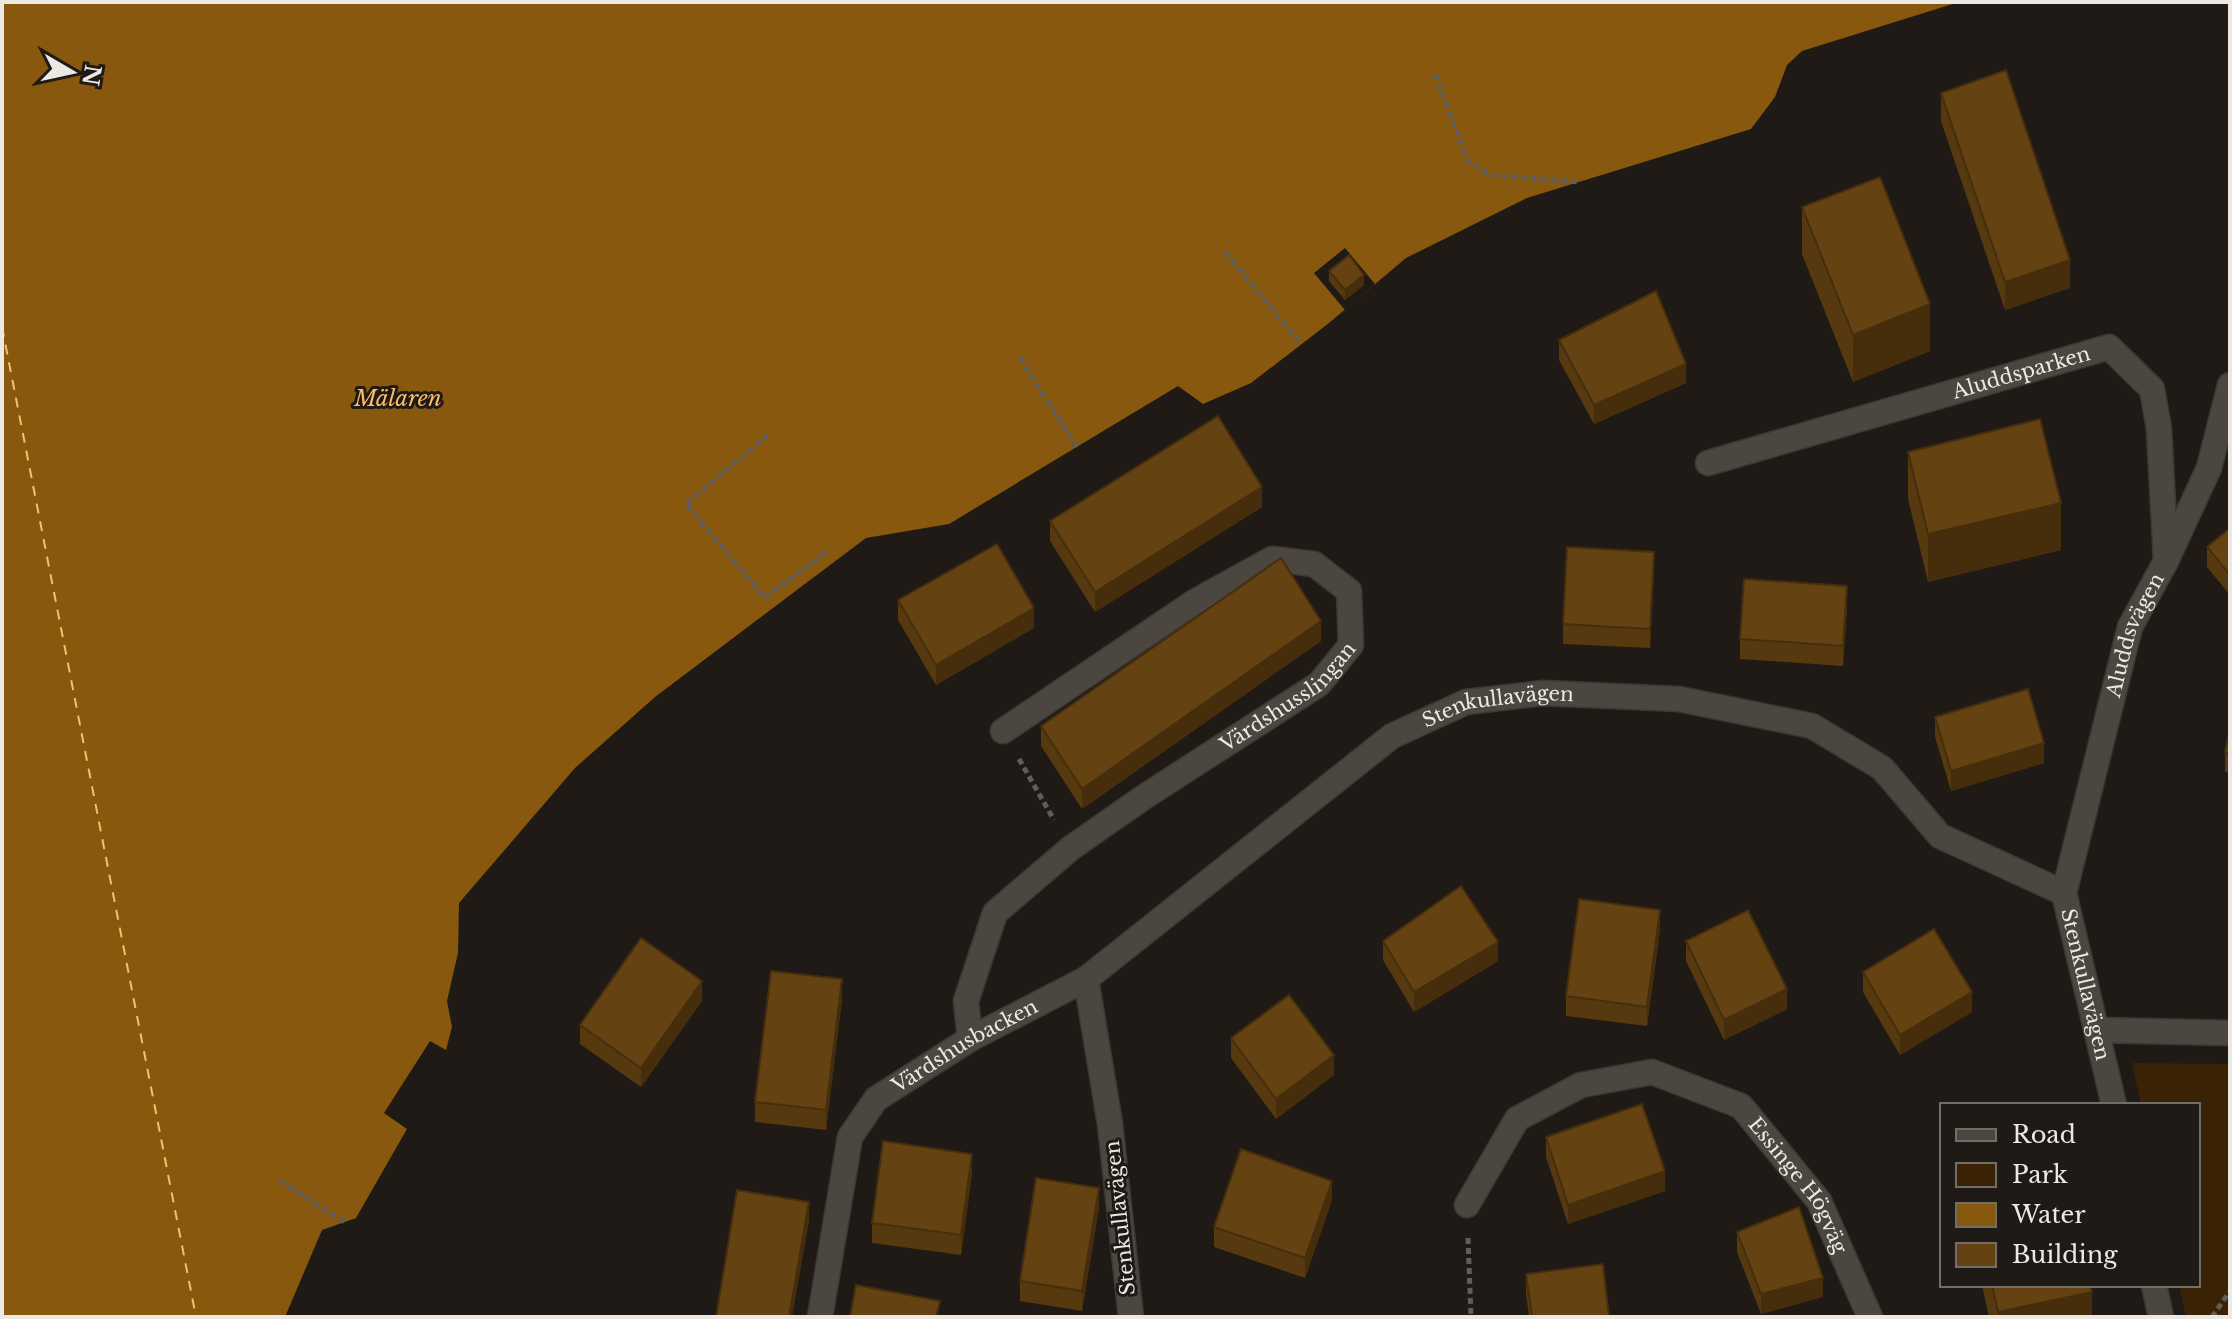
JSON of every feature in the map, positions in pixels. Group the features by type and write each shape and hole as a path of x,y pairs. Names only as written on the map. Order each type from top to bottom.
{"street":[{"name":"Aluddsparken","path":"1708,463 2109,347 2152,389 2159,429 2166,561"},
{"name":"Aluddsvägen","path":"2064,893 2130,627 2166,561 2209,468 2230,385"},
{"name":"Värdshusslingan","path":"970,1039 966,1001 995,913 1071,848 1319,684 1351,645 1349,591 1314,564 1272,559 1196,601 1003,731"},
{"name":"Stenkullavägen","path":"1131,1317 1110,1124 1086,979 1392,736 1466,702 1543,693 1679,699 1812,726 1882,768 1940,836 2064,893 2114,1103"},
{"name":"Värdshusbacken","path":"820,1317 850,1137 876,1099 970,1039 1086,979"},
{"path":"2097,1030 2230,1033"},
{"name":"Essinge Högväg","path":"1467,1205 1517,1119 1581,1085 1652,1072 1741,1106 1819,1201 1870,1317"},
{"path":"2154,1287 2161,1317"}],"path":[{"path":"1435,74 1468,161 1490,175 1579,182"},
{"path":"1225,252 1301,344"},
{"path":"1020,358 1077,447"},
{"path":"768,435 686,504 765,598 829,550"},
{"path":"1003,731 1071,848"},
{"path":"280,1181 345,1222"},
{"path":"1467,1205 1471,1317"},
{"path":"2212,1317 2230,1291"}],"green space":[{"path":"2132,1063 2230,1064 2230,1317 2186,1317 2179,1287 2200,1287 2200,1103 2141,1103"}],"water":[{"name":"Mälaren","path":"2,2 1959,2 1802,51 1787,65 1775,97 1751,129 1527,198 1406,258 1251,383 1203,404 1178,386 949,524 866,538 655,697 575,768 459,903 458,953 447,1001 452,1027 446,1050 430,1041 384,1113 407,1129 356,1218 322,1230 285,1317 2,1317"}],"pier":[{"path":"1345,248 1375,284 1345,310 1314,273"}],"building":[{"path":"2006,70 2070,260 2005,282 1941,93"},
{"path":"1880,177 1930,304 1853,335 1802,207"},
{"path":"1349,255 1364,275 1345,290 1329,271"},
{"path":"1656,291 1686,364 1594,405 1559,340"},
{"path":"1218,416 1262,487 1095,592 1050,521"},
{"path":"2040,419 2061,503 1928,534 1908,452"},
{"path":"2230,528 2230,575 2207,547"},
{"path":"997,544 1034,608 936,665 898,600"},
{"path":"1567,547 1654,552 1650,629 1563,624"},
{"path":"1281,558 1321,621 1082,789 1041,726"},
{"path":"1744,579 1847,586 1843,646 1740,639"},
{"path":"2028,689 2044,743 1951,771 1935,717"},
{"path":"2230,729 2230,754 2225,752"},
{"path":"1461,886 1498,942 1414,992 1383,941"},
{"path":"1579,899 1660,910 1647,1007 1566,996"},
{"path":"1748,910 1787,989 1724,1020 1686,941"},
{"path":"1934,929 1972,992 1900,1035 1863,972"},
{"path":"641,938 702,981 641,1068 580,1025"},
{"path":"771,971 842,979 826,1110 755,1102"},
{"path":"1289,995 1334,1055 1276,1099 1231,1038"},
{"path":"1642,1104 1665,1171 1568,1205 1546,1137"},
{"path":"883,1141 972,1154 961,1235 872,1223"},
{"path":"1241,1149 1332,1181 1305,1258 1214,1227"},
{"path":"1036,1178 1099,1188 1082,1291 1020,1281"},
{"path":"737,1190 809,1202 789,1317 716,1317"},
{"path":"1799,1207 1823,1278 1761,1294 1737,1232"},
{"path":"1603,1264 1609,1317 1532,1317 1526,1274"},
{"path":"856,1285 940,1301 936,1317 850,1317"},
{"path":"1992,1287 2091,1287 2092,1292 1998,1312"}],"ferry route":[{"path":"2,327 196,1317"}]}
